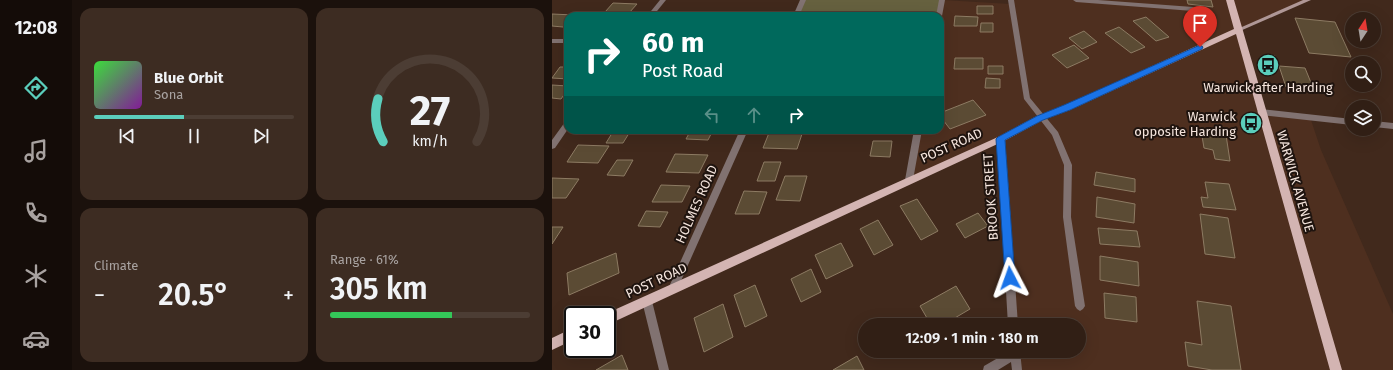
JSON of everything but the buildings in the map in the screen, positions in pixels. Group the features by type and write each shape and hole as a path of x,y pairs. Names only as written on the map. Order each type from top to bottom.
{"main road":[{"name":"WARWICK AVENUE","path":"1230,0 1336,370"},
{"name":"POST ROAD","path":"616,315 1001,139 1040,118 1067,108 1238,30 1308,0"},
{"path":"552,344 564,338"}],"street":[{"path":"653,12 663,0"},
{"path":"798,12 804,0"},
{"path":"940,12 942,0"},
{"path":"1011,0 1027,99 1040,118 1055,134 1068,165 1067,217 1080,306"},
{"path":"1076,0 1193,9"},
{"path":"552,41 564,41"},
{"path":"1262,112 1345,121"},
{"path":"1381,125 1393,126"},
{"path":"552,146 564,130"},
{"name":"HOLMES ROAD","path":"673,289 742,134"},
{"path":"909,180 917,134"},
{"name":"BROOK STREET","path":"1001,139 1013,318"},
{"path":"647,301 664,370"},
{"path":"988,370 1008,358"},
{"path":"1015,358 1016,370"}],"shaded area":[{"path":"804,0 943,0 941,12 798,12"},
{"path":"943,0 1010,4 1011,0 1305,0 1238,29 1263,110 1310,117 1321,150 1393,314 1393,370 1018,370 1017,358 1086,358 1086,318 1014,318 1001,139 912,177 919,134 944,134 944,12 941,12"}],"place":[{"name":"Warwick after Harding","path":"1268,65"},
{"name":"Warwick opposite Harding","path":"1251,123"}],"route":[{"path":"1010,278 1001,139 1040,118 1067,108 1200,47"}]}
